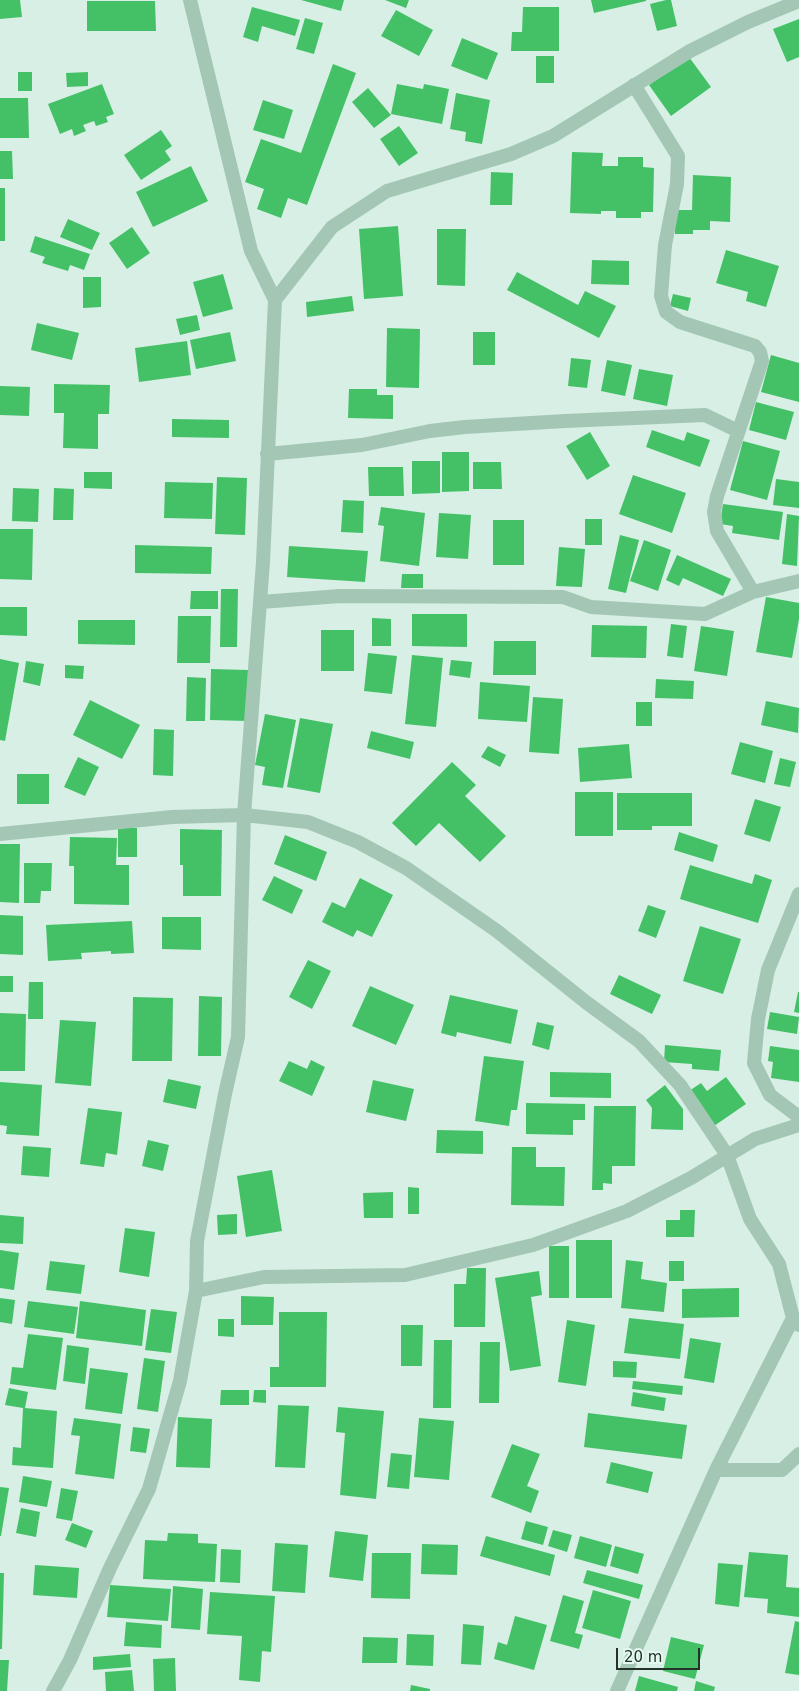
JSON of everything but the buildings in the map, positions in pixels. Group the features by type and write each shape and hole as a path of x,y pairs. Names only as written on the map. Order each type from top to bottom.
{"street":[{"path":"53,1691 70,1660 110,1568 148,1489 180,1381 196,1290 197,1241 223,1103 238,1037 244,816 260,602 274,300 252,251 190,0"},
{"path":"274,300 332,227 387,191 511,154 553,136 690,50 748,22 799,1"},
{"path":"634,85 678,156 677,184 665,244 662,296 666,312 680,322 755,346 760,352 762,361 717,496 714,512 717,531 753,592"},
{"path":"267,454 362,445 430,431 465,427 565,421 705,415 738,431"},
{"path":"260,602 340,596 563,597 592,607 705,614 753,592 799,581"},
{"path":"0,834 172,817 244,816 308,822 358,842 406,868 482,921 639,1041 680,1085 727,1155 750,1219 779,1264 796,1322 716,1470 617,1691"},
{"path":"799,894 768,970 758,1019 754,1062 770,1095 799,1118"},
{"path":"196,1290 264,1277 405,1275 533,1245 627,1212 691,1178 754,1139 799,1125"},
{"path":"716,1470 782,1470 799,1454"}]}
